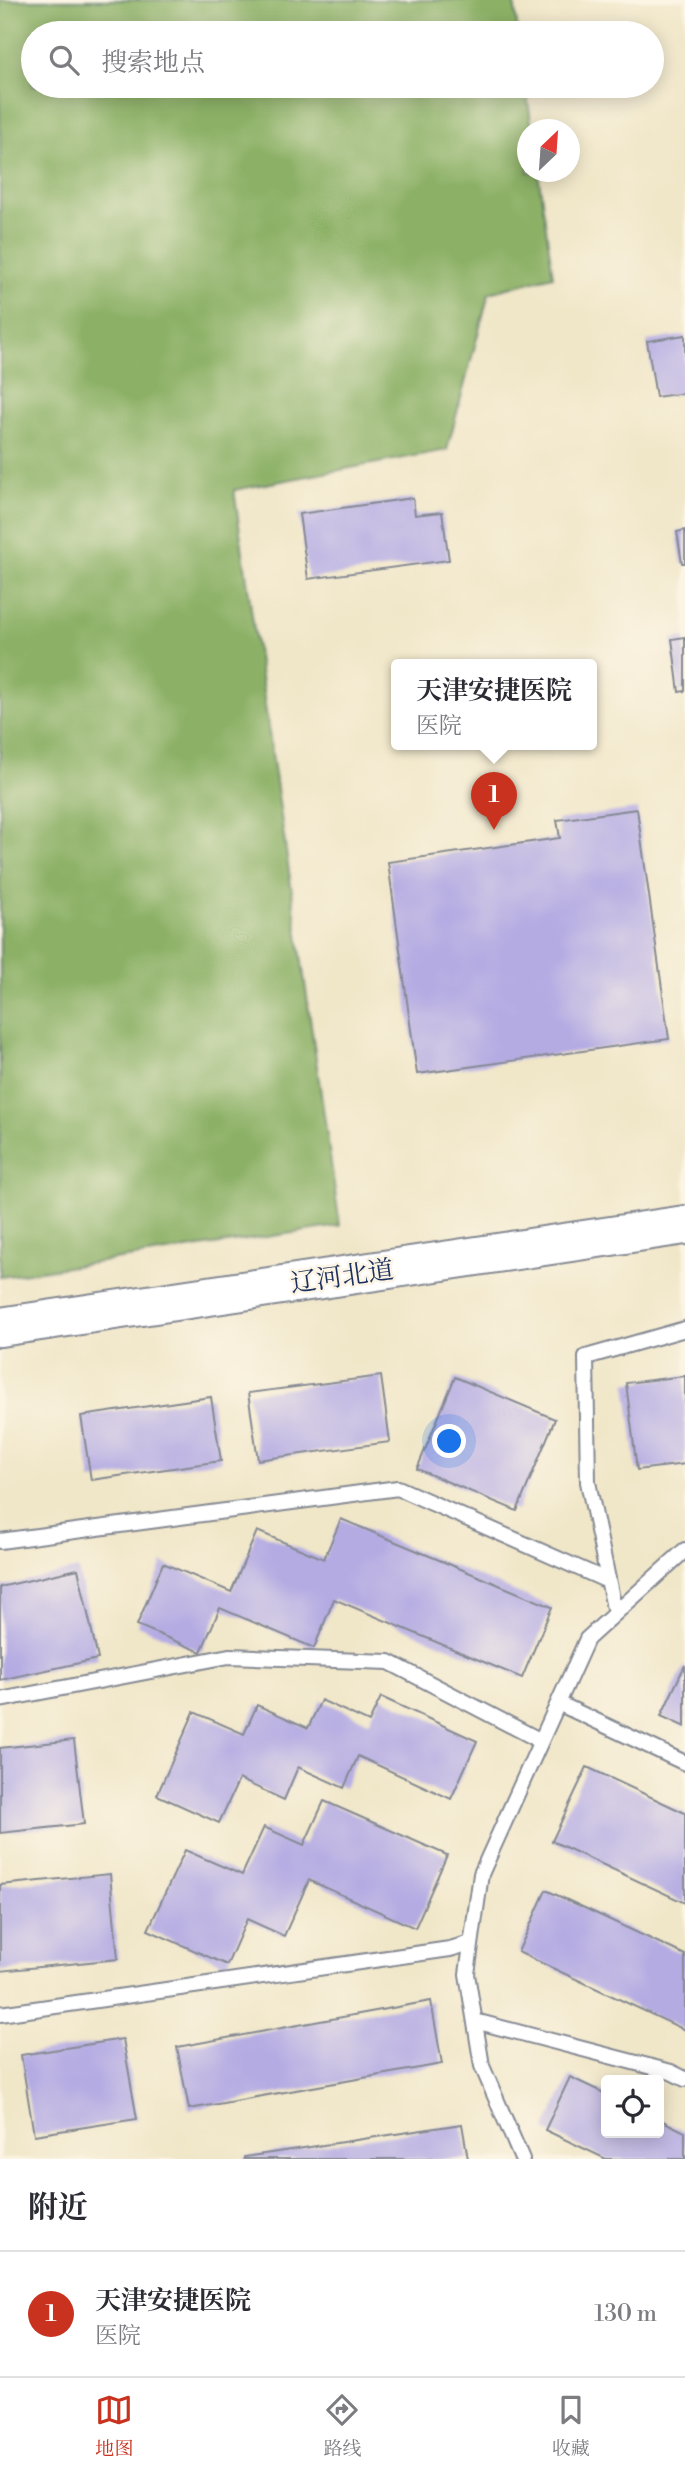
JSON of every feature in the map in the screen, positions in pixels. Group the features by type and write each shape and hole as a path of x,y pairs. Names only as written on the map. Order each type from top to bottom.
{"street":[{"name":"辽河北道","path":"0,1327 685,1225"}],"lane":[{"path":"615,1613 588,1482 586,1357 685,1329"},
{"path":"0,1541 398,1488 608,1581"},
{"path":"522,2159 482,2066 467,1974 481,1874 587,1639 685,1550"},
{"path":"0,1700 229,1656 389,1662 541,1741"},
{"path":"558,1703 685,1763"},
{"path":"0,2014 450,1949 471,1943"},
{"path":"475,2021 671,2072 685,2079"}],"green space":[{"path":"0,0 514,0 517,21 21,21 21,98 528,98 531,119 517,119 517,182 539,182 553,276 489,293 447,450 234,490 340,1226 0,1277"}],"building":[{"path":"685,335 685,393 656,397 647,341"},
{"path":"413,498 415,515 442,512 449,560 308,579 299,514"},
{"path":"685,530 685,563 682,563 677,532"},
{"path":"685,637 685,691 679,692 672,639"},
{"path":"637,809 669,1039 417,1074 388,862 560,838 557,820"},
{"path":"381,1376 390,1442 258,1460 248,1393"},
{"path":"685,1376 685,1464 637,1470 626,1383"},
{"path":"455,1377 555,1419 517,1511 417,1469"},
{"path":"211,1397 221,1461 91,1480 81,1416"},
{"path":"341,1519 552,1607 522,1678 334,1599 314,1648 220,1608 201,1652 137,1625 163,1563 231,1592 257,1531 324,1559"},
{"path":"78,1569 98,1659 0,1680 0,1587"},
{"path":"685,1665 685,1727 661,1716"},
{"path":"381,1697 477,1741 451,1799 358,1756 344,1788 298,1767 284,1800 239,1779 219,1823 157,1795 194,1712 244,1734 257,1705 308,1728 321,1700 369,1722"},
{"path":"74,1740 84,1824 0,1833 0,1748"},
{"path":"587,1767 685,1813 685,1903 552,1841"},
{"path":"324,1801 447,1855 415,1928 309,1880 284,1936 247,1919 227,1965 148,1930 185,1850 242,1875 264,1827 304,1845"},
{"path":"110,1874 118,1959 0,1971 0,1885"},
{"path":"546,1890 685,1955 685,2030 518,1952"},
{"path":"431,2001 442,2064 189,2109 177,2047"},
{"path":"123,2039 137,2119 34,2135 21,2055"},
{"path":"570,2077 601,2092 601,2138 664,2138 664,2122 685,2132 685,2159 606,2159 545,2130"},
{"path":"462,2124 468,2159 244,2159 244,2157"}],"place":[{"name":"天津安捷医院","path":"494,830"}]}
